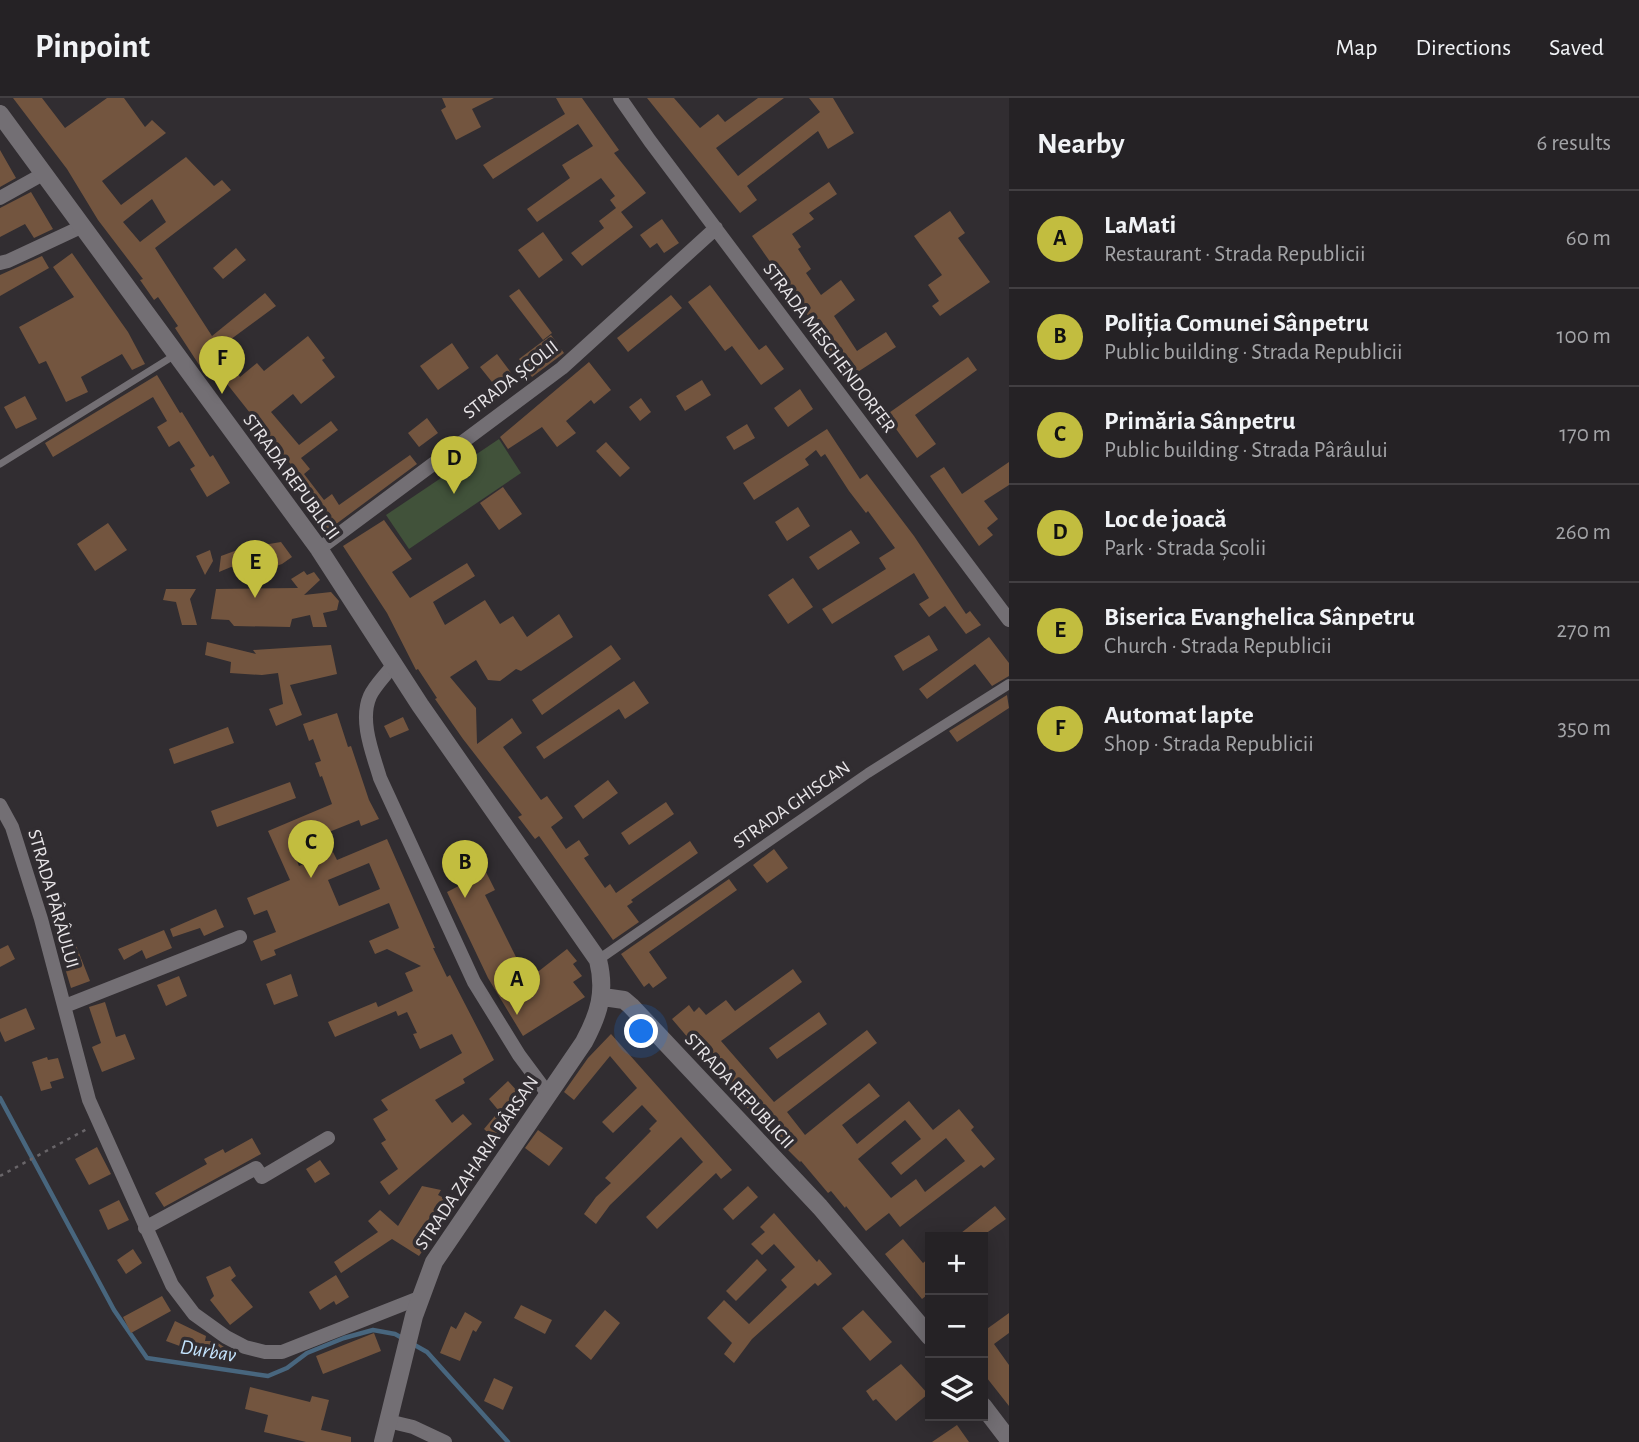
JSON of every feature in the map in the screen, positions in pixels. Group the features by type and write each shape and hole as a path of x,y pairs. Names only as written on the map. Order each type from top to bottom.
{"main road":[{"name":"STRADA REPUBLICII","path":"0,114 319,549 393,665 598,960 603,997 624,1000 631,1006 820,1207 925,1331"},
{"name":"STRADA ZAHARIA BÂRSAN","path":"383,1442 414,1315 434,1262 589,1032 603,997"},
{"path":"988,1413 1009,1440"}],"street":[{"name":"STRADA MESCHENDORFER","path":"620,98 1009,620"},
{"path":"0,198 43,174"},
{"path":"0,263 82,227"},
{"name":"STRADA ȘCOLII","path":"319,549 562,368 716,228"},
{"path":"393,665 369,698 368,734 380,778 474,982 511,1043 548,1094"},
{"name":"STRADA GHISCAN","path":"598,960 868,773 1009,684"},
{"name":"STRADA PÂRÂULUI","path":"0,805 12,827 24,863 89,1100 172,1285 194,1314 245,1347 265,1352 282,1352 419,1298"},
{"path":"65,1006 240,937"},
{"path":"145,1228 256,1168 262,1177 328,1138"},
{"path":"388,1421 413,1427 445,1442"}],"lane":[{"path":"0,464 176,355"}],"path":[{"path":"0,1176 80,1133"}],"green space":[{"path":"499,439 521,473 409,549 386,515"}],"building":[{"path":"13,98 42,98 65,128 107,98 124,98 145,127 152,120 166,133 102,181 121,205 186,157 214,186 222,180 231,190 155,248 212,336 265,293 276,306 219,348 240,377 257,363 264,371 308,336 325,358 322,360 335,377 301,404 293,394 271,412 299,445 331,421 338,430 301,458 310,469 304,474 324,500 332,494 339,505 410,455 417,464 328,530 284,474 293,467 216,370 207,377 175,328 178,326 158,297 154,300 140,280 143,279 98,220 67,169","holes":["152,199 166,222 140,242 123,222"]},
{"path":"442,98 494,98 472,109 481,127 456,140 441,110 446,107"},
{"path":"556,98 582,98 619,150 614,153 646,193 621,212 633,227 582,266 571,253 604,228 599,221 616,208 610,200 615,196 601,178 537,222 527,209 570,178 562,165 593,146 578,124 493,179 483,165 565,114"},
{"path":"647,98 674,98 700,128 718,114 725,122 758,98 784,98 716,148 738,176 820,112 809,98 833,98 854,133 828,149 818,131 747,186 757,200 740,213"},
{"path":"0,150 16,178 0,187"},
{"path":"829,182 837,194 809,213 814,219 792,234 811,269 806,273 821,295 841,280 855,300 834,316 857,351 886,332 896,347 853,375 838,351 832,354 752,236"},
{"path":"31,192 53,229 34,238 25,224 0,237 0,208"},
{"path":"950,211 965,233 958,238 990,282 940,316 932,306 939,301 928,285 942,275 914,236"},
{"path":"662,219 679,243 664,253 657,243 650,248 640,235"},
{"path":"543,232 563,260 539,278 518,250"},
{"path":"236,248 246,260 223,279 213,268"},
{"path":"72,253 128,332 145,364 132,370 122,354 81,377 88,392 66,402 46,361 39,364 19,327 74,297 53,267"},
{"path":"42,256 49,268 0,296 0,275"},
{"path":"710,285 759,350 766,345 784,369 761,385 732,346 725,351 688,302"},
{"path":"519,289 552,333 543,340 509,296"},
{"path":"671,295 682,308 628,352 617,338"},
{"path":"551,335 564,353 532,377 519,359"},
{"path":"452,343 469,368 438,390 420,366"},
{"path":"497,354 512,374 496,387 480,367"},
{"path":"968,357 977,370 915,415 936,444 917,458 886,415"},
{"path":"589,362 611,390 594,404 591,400 566,421 576,433 557,447 542,427 508,449 500,437"},
{"path":"157,375 180,413 182,412 210,457 213,455 230,483 207,497 190,469 195,466 179,441 169,447 157,427 167,421 153,397 53,457 45,443"},
{"path":"702,380 711,395 685,411 676,396"},
{"path":"800,389 813,409 788,427 774,408"},
{"path":"25,396 37,419 16,429 4,407"},
{"path":"641,398 651,412 640,421 629,407"},
{"path":"427,418 438,433 419,447 408,433"},
{"path":"747,424 755,438 734,450 726,437"},
{"path":"827,429 860,479 867,474 914,536 966,614 970,611 981,625 966,634 945,606 929,617 919,604 929,598 914,573 832,624 822,609 886,569 879,558 895,548 868,511 866,513 849,491 825,454 821,457 816,450 805,459 809,465 754,500 743,483"},
{"path":"606,442 630,468 620,477 596,451"},
{"path":"1009,462 1009,485 984,501 998,519 987,528 993,535 979,546 930,476 944,467 962,494"},
{"path":"503,487 522,514 499,530 480,503"},
{"path":"798,507 810,526 787,541 775,522"},
{"path":"384,520 412,559 392,572 410,598 467,563 475,576 433,602 445,625 485,600 500,624 513,616 527,637 559,614 573,637 521,671 516,669 500,681 488,680 476,660 450,677 476,708 477,744 512,718 522,733 503,747 541,800 547,796 563,818 551,827 566,849 579,840 589,855 584,858 605,888 610,884 616,893 690,841 698,853 631,900 633,902 627,906 639,922 613,940 539,836 535,839 518,817 522,815 435,699 437,698 418,669 416,670 387,613 343,546"},
{"path":"108,523 127,550 95,571 77,544"},
{"path":"851,530 860,543 818,570 809,557"},
{"path":"281,542 292,557 282,564 268,569 263,562 255,563 219,572 221,556 240,549"},
{"path":"210,550 213,561 205,575 196,556"},
{"path":"304,571 307,575 314,572 320,580 304,595 331,592 339,601 337,610 323,613 327,627 313,627 310,615 292,619 290,627 234,626 229,620 211,619 216,589 298,588 291,579"},
{"path":"793,578 813,607 788,624 768,595"},
{"path":"166,589 196,589 190,599 197,625 182,625 176,602 163,600"},
{"path":"929,635 938,650 903,671 894,656"},
{"path":"989,637 1009,663 1009,676 992,686 975,664 927,699 919,689"},
{"path":"207,642 256,654 253,650 331,645 337,674 290,685 302,715 276,726 269,709 283,704 278,673 230,673 231,662 205,655"},
{"path":"611,645 621,659 542,715 532,700"},
{"path":"634,681 649,703 625,719 619,709 544,759 536,747"},
{"path":"1007,695 1009,708 957,742 949,731"},
{"path":"337,713 369,800 379,819 361,826 359,820 324,834 323,830 290,844 299,866 333,852 337,860 387,839 447,977 450,975 494,1060 463,1079 465,1083 435,1100 452,1123 463,1114 472,1124 389,1195 380,1182 398,1169 381,1143 386,1140 373,1119 388,1110 381,1100 462,1053 452,1034 420,1049 413,1034 417,1033 407,1012 398,1016 396,1011 335,1037 328,1022 376,1002 378,1007 413,991 405,973 421,966 387,949 375,954 369,941 399,928 389,903 274,950 276,955 261,961 253,941 276,932 267,910 254,915 247,898 290,880 268,831 332,804 315,763 321,761 313,739 309,741 303,724","holes":["369,863 380,889 339,906 328,880"]},
{"path":"403,717 409,730 390,738 384,726"},
{"path":"228,727 234,743 174,764 169,749"},
{"path":"608,780 618,793 583,819 574,806"},
{"path":"290,782 296,798 217,827 211,811"},
{"path":"666,802 674,814 629,845 621,833"},
{"path":"774,849 788,868 767,883 753,865"},
{"path":"486,872 495,890 485,895 519,963 530,978 567,949 577,961 573,964 582,976 573,982 585,997 523,1036 488,978 447,892"},
{"path":"729,879 737,890 649,952 667,978 653,988 649,983 644,987 621,954"},
{"path":"216,909 224,927 204,936 200,928 173,937 170,929"},
{"path":"70,930 90,981 71,988 55,935"},
{"path":"164,930 172,948 146,959 142,950 124,960 118,949"},
{"path":"8,945 15,959 0,967 0,949"},
{"path":"793,969 802,982 721,1041 774,1102 867,1030 877,1043 787,1112 805,1135 869,1083 880,1096 842,1125 857,1144 909,1101 933,1130 959,1109 974,1127 971,1130 995,1159 984,1168 981,1165 900,1227 889,1213 866,1231 846,1206 845,1208 831,1191 828,1193 801,1161 781,1143 779,1145 672,1019 689,1005 694,1012 699,1007 706,1015 726,1000 735,1011","holes":["905,1120 921,1139 891,1163 901,1175 946,1138 965,1161 925,1192 916,1179 891,1198 858,1159"]},
{"path":"291,974 298,996 274,1005 266,984"},
{"path":"179,976 187,996 166,1006 157,985"},
{"path":"105,1002 116,1037 125,1034 135,1059 102,1072 92,1047 101,1043 89,1007"},
{"path":"26,1008 35,1029 5,1042 0,1031 0,1019"},
{"path":"819,1012 827,1024 777,1059 769,1048"},
{"path":"611,1034 732,1170 721,1179 716,1173 657,1229 646,1217 703,1162 681,1137 610,1205 596,1224 584,1214 596,1197 611,1183 605,1178 651,1131 649,1129 657,1121 642,1105 613,1133 602,1122 637,1088 610,1056 574,1100 564,1092 588,1058"},
{"path":"47,1057 48,1060 58,1058 64,1078 50,1082 52,1088 41,1091 32,1062"},
{"path":"508,1081 528,1103 497,1141 484,1129 499,1111 489,1099"},
{"path":"538,1130 563,1148 549,1166 525,1148"},
{"path":"252,1138 261,1154 164,1207 155,1193 207,1164 204,1159 223,1149 225,1153"},
{"path":"97,1147 111,1174 89,1185 75,1159"},
{"path":"320,1160 330,1174 315,1183 306,1169"},
{"path":"422,1186 441,1190 438,1195 446,1199 435,1217 431,1215 419,1237 428,1243 419,1256 392,1239 341,1273 334,1262 378,1232 368,1221 380,1210 398,1226"},
{"path":"748,1186 758,1197 733,1220 723,1209"},
{"path":"119,1200 129,1220 108,1230 99,1210"},
{"path":"995,1206 1006,1219 988,1232 962,1232"},
{"path":"774,1213 817,1262 819,1259 832,1274 818,1286 815,1283 752,1339 734,1363 724,1354 732,1343 707,1318 724,1300 749,1324 787,1287 781,1280 795,1267 774,1244 762,1255 751,1244 765,1232 760,1227"},
{"path":"903,1239 923,1263 925,1261 925,1297 922,1299 885,1254"},
{"path":"133,1249 142,1263 126,1274 117,1260"},
{"path":"757,1259 767,1270 736,1301 726,1291"},
{"path":"230,1266 236,1276 231,1280 253,1307 230,1325 210,1300 214,1296 206,1277"},
{"path":"336,1275 349,1297 336,1305 334,1301 320,1310 309,1292"},
{"path":"162,1296 171,1311 131,1333 123,1317"},
{"path":"521,1305 552,1320 545,1334 514,1318"},
{"path":"605,1310 620,1323 591,1360 575,1346"},
{"path":"863,1310 892,1342 870,1361 842,1328"},
{"path":"465,1312 482,1322 476,1332 473,1330 460,1361 440,1353 451,1326 456,1329"},
{"path":"1009,1313 1009,1333 994,1344 1009,1365 1009,1406 988,1379 988,1328"},
{"path":"175,1321 206,1336 205,1341 215,1341 227,1349 227,1356 207,1356 166,1341"},
{"path":"374,1333 381,1351 323,1374 316,1356"},
{"path":"901,1364 925,1391 925,1397 896,1421 876,1399 873,1401 866,1391"},
{"path":"494,1378 513,1387 503,1410 484,1401"},
{"path":"250,1387 310,1402 312,1396 329,1400 321,1430 351,1437 351,1442 306,1442 264,1432 268,1415 245,1409"},
{"path":"957,1425 969,1442 932,1442"}],"waterway":[{"name":"Durbav","path":"0,1098 114,1310 147,1358 268,1376 287,1368 307,1353 373,1330 395,1334 404,1339"},
{"name":"Durbav","path":"411,1343 427,1352 508,1442"}],"place":[{"name":"Automat lapte","path":"222,394"},
{"name":"Loc de joacă","path":"454,494"},
{"name":"Biserica Evanghelica Sânpetru","path":"255,598"},
{"name":"Primăria Sânpetru","path":"311,878"},
{"name":"Poliția Comunei Sânpetru","path":"465,898"},
{"name":"LaMati","path":"517,1015"}]}
